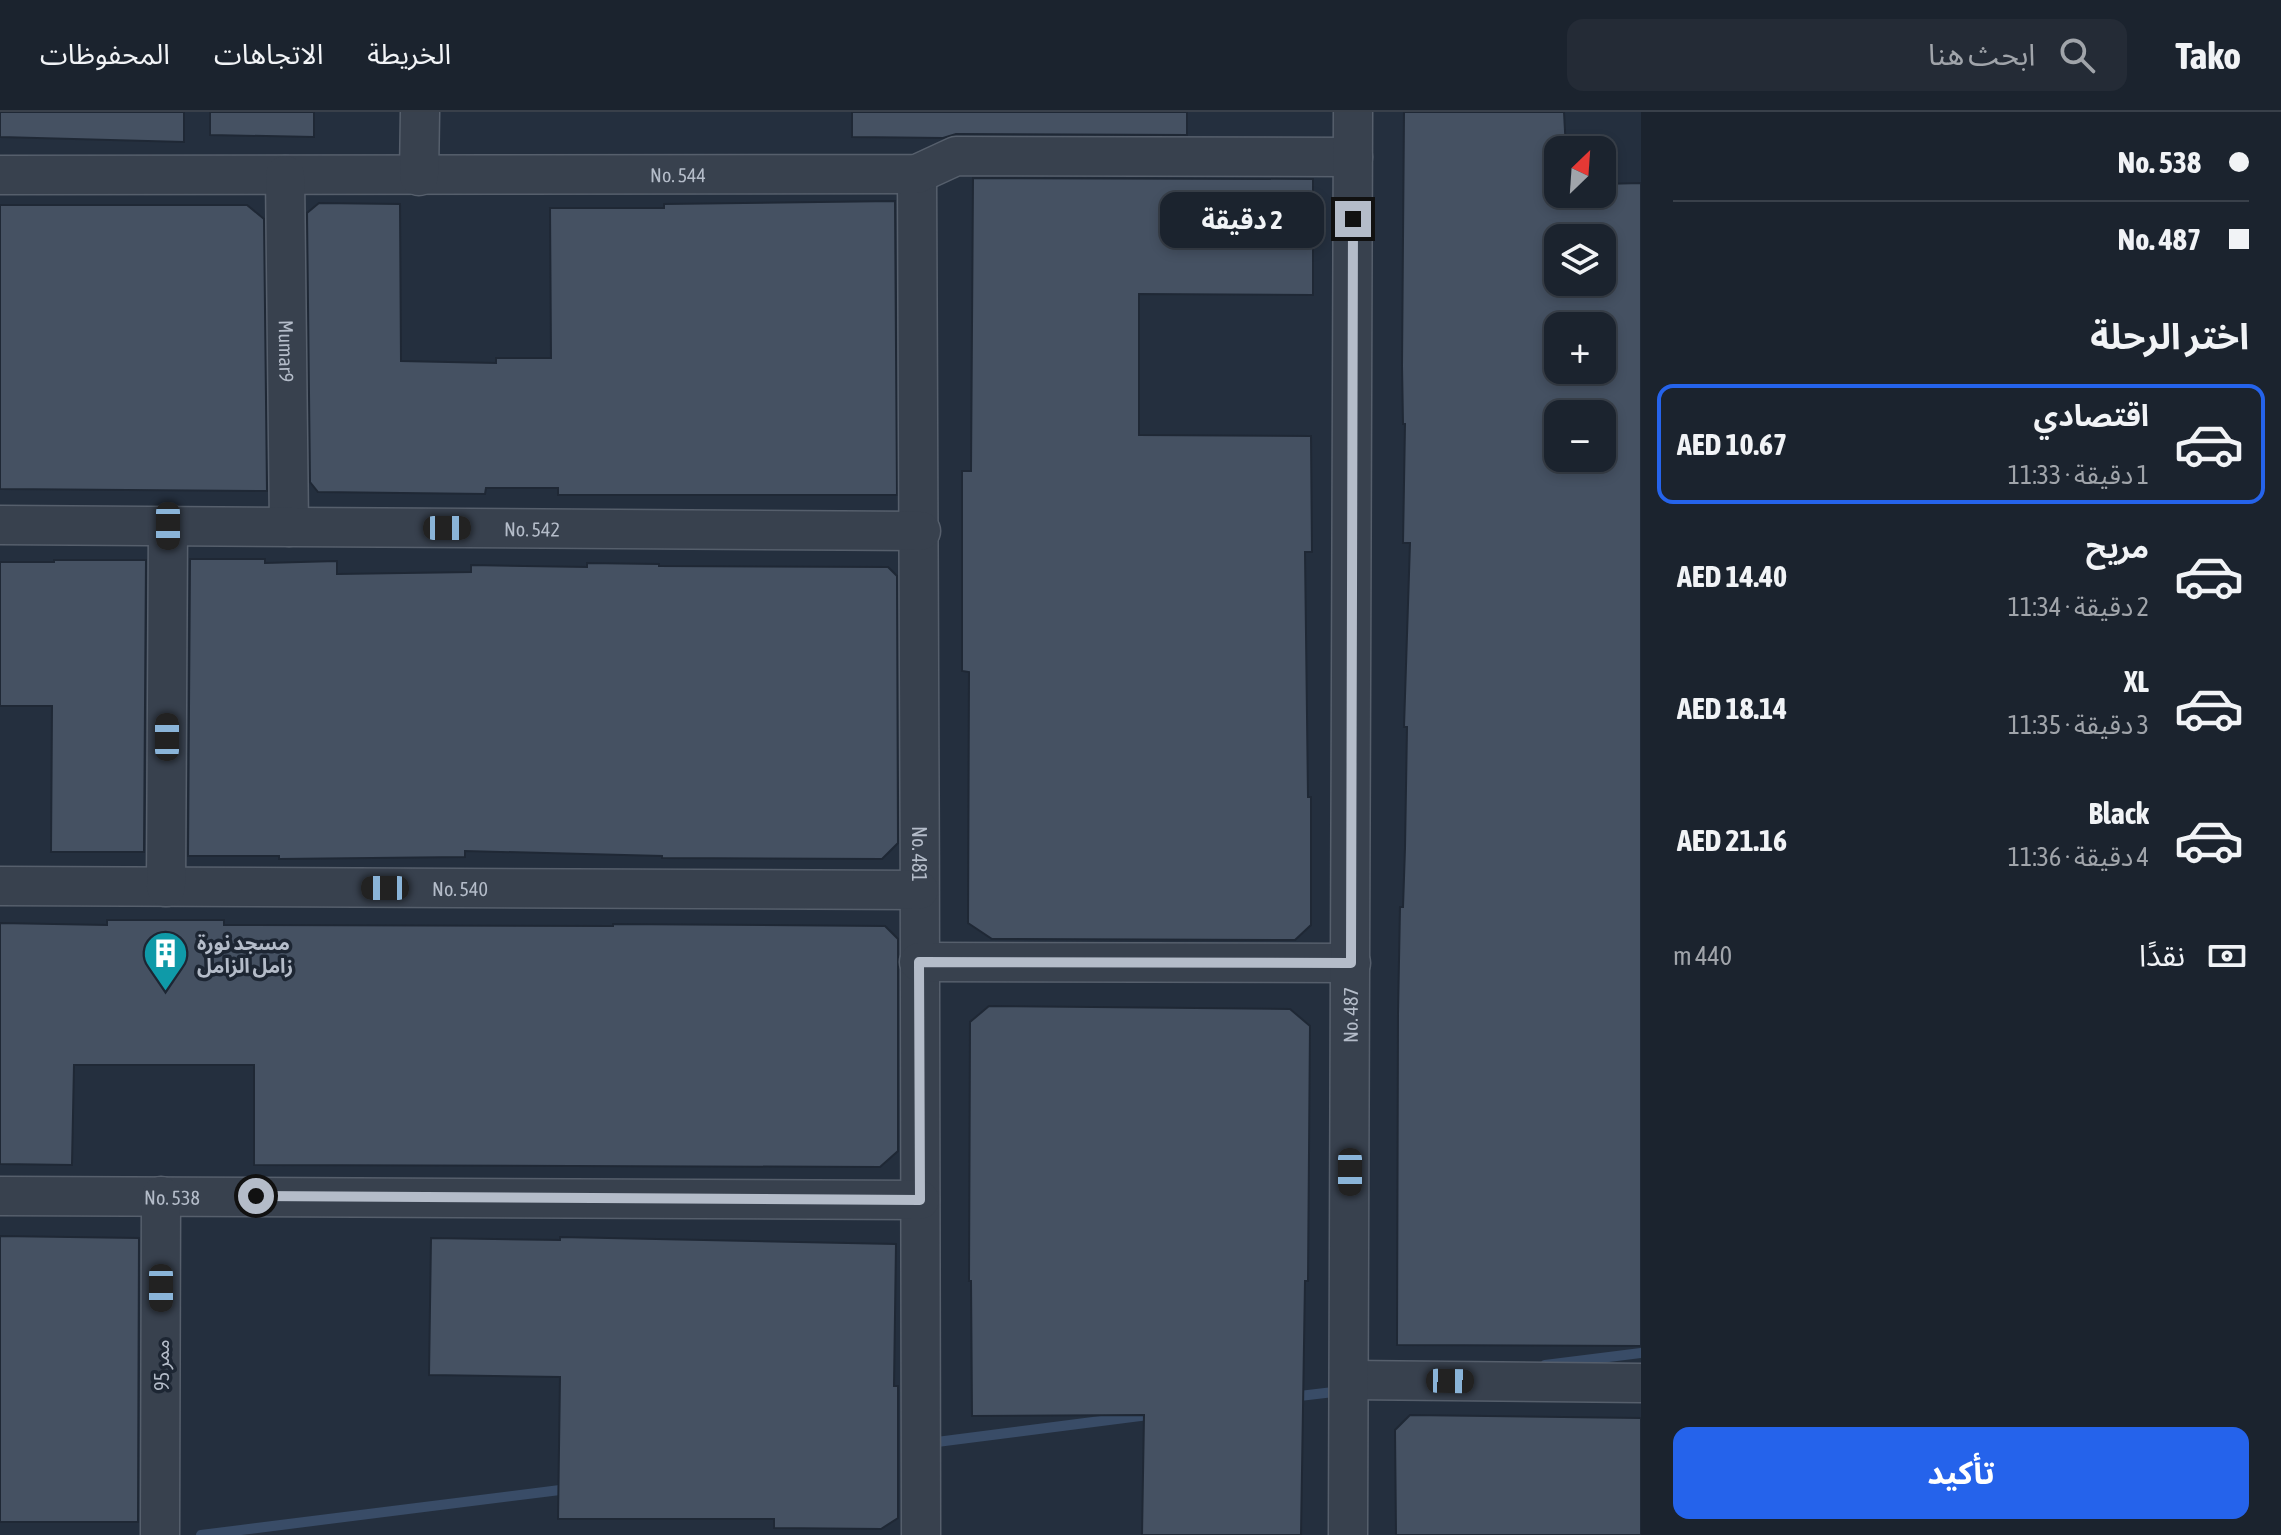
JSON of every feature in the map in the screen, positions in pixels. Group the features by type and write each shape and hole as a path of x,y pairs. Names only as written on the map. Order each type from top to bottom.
{"street":[{"path":"419,176 420,112"},
{"name":"No. 487","path":"1348,1535 1353,112"},
{"name":"No. 544","path":"0,175 917,174 956,156 1353,157"},
{"name":"No. 481","path":"917,174 921,531 921,1535"},
{"name":"Mumar9","path":"285,175 289,527"},
{"name":"No. 542","path":"0,525 921,531"},
{"path":"166,887 168,526"},
{"name":"No. 540","path":"0,886 919,890"},
{"path":"919,962 1351,963"},
{"name":"No. 538","path":"0,1196 920,1200"},
{"name":"ممر 95","path":"160,1535 161,1196"},
{"path":"1350,1380 1641,1383"}],"building":[{"path":"0,112 184,112 184,142 0,137"},
{"path":"210,112 314,112 314,137 210,135"},
{"path":"852,112 1187,112 1187,135 852,137"},
{"path":"1404,112 1564,112 1565,136 1544,136 1544,208 1616,208 1616,184 1641,183 1641,1346 1397,1345 1398,1014 1400,907 1403,907 1405,848 1407,727 1404,727 1410,543 1403,543"},
{"path":"973,178 1313,179 1313,295 1139,294 1139,435 1311,436 1312,552 1305,552 1311,925 1295,940 992,939 968,923 969,672 962,671 962,471 971,471"},
{"path":"895,201 897,495 558,495 558,488 486,488 485,494 318,492 310,482 307,213 319,203 400,204 401,361 496,363 496,358 551,358 550,208"},
{"path":"0,205 247,205 264,219 267,491 0,489"},
{"path":"190,559 265,559 265,563 337,561 337,574 471,572 471,565 587,567 587,563 888,567 897,576 898,843 882,859 662,858 465,851 465,857 279,859 279,856 188,856"},
{"path":"146,560 144,852 51,852 52,706 0,706 0,562"},
{"path":"107,920 224,920 224,925 885,926 898,939 898,1151 880,1167 254,1165 254,1065 74,1065 72,1165 0,1164 0,923 107,925"},
{"path":"989,1006 1290,1009 1310,1026 1308,1281 1305,1281 1301,1535 1142,1535 1144,1415 972,1416 970,1022"},
{"path":"0,1236 139,1238 138,1522 0,1522"},
{"path":"560,1237 896,1244 894,1386 898,1386 898,1518 881,1529 774,1528 774,1519 558,1519 560,1377 429,1375 431,1238 560,1240"},
{"path":"1410,1415 1641,1418 1641,1535 1396,1535 1395,1430"}],"waterway":[{"path":"1545,1365 1641,1353"},
{"path":"1291,1397 1342,1391"},
{"path":"929,1443 1156,1414"},
{"path":"201,1535 568,1489"}],"place":[{"name":"مسجد نورة زامل الزامل","path":"166,992"}],"route":[{"path":"256,1196 920,1200 919,962 1351,963 1353,219"}]}
